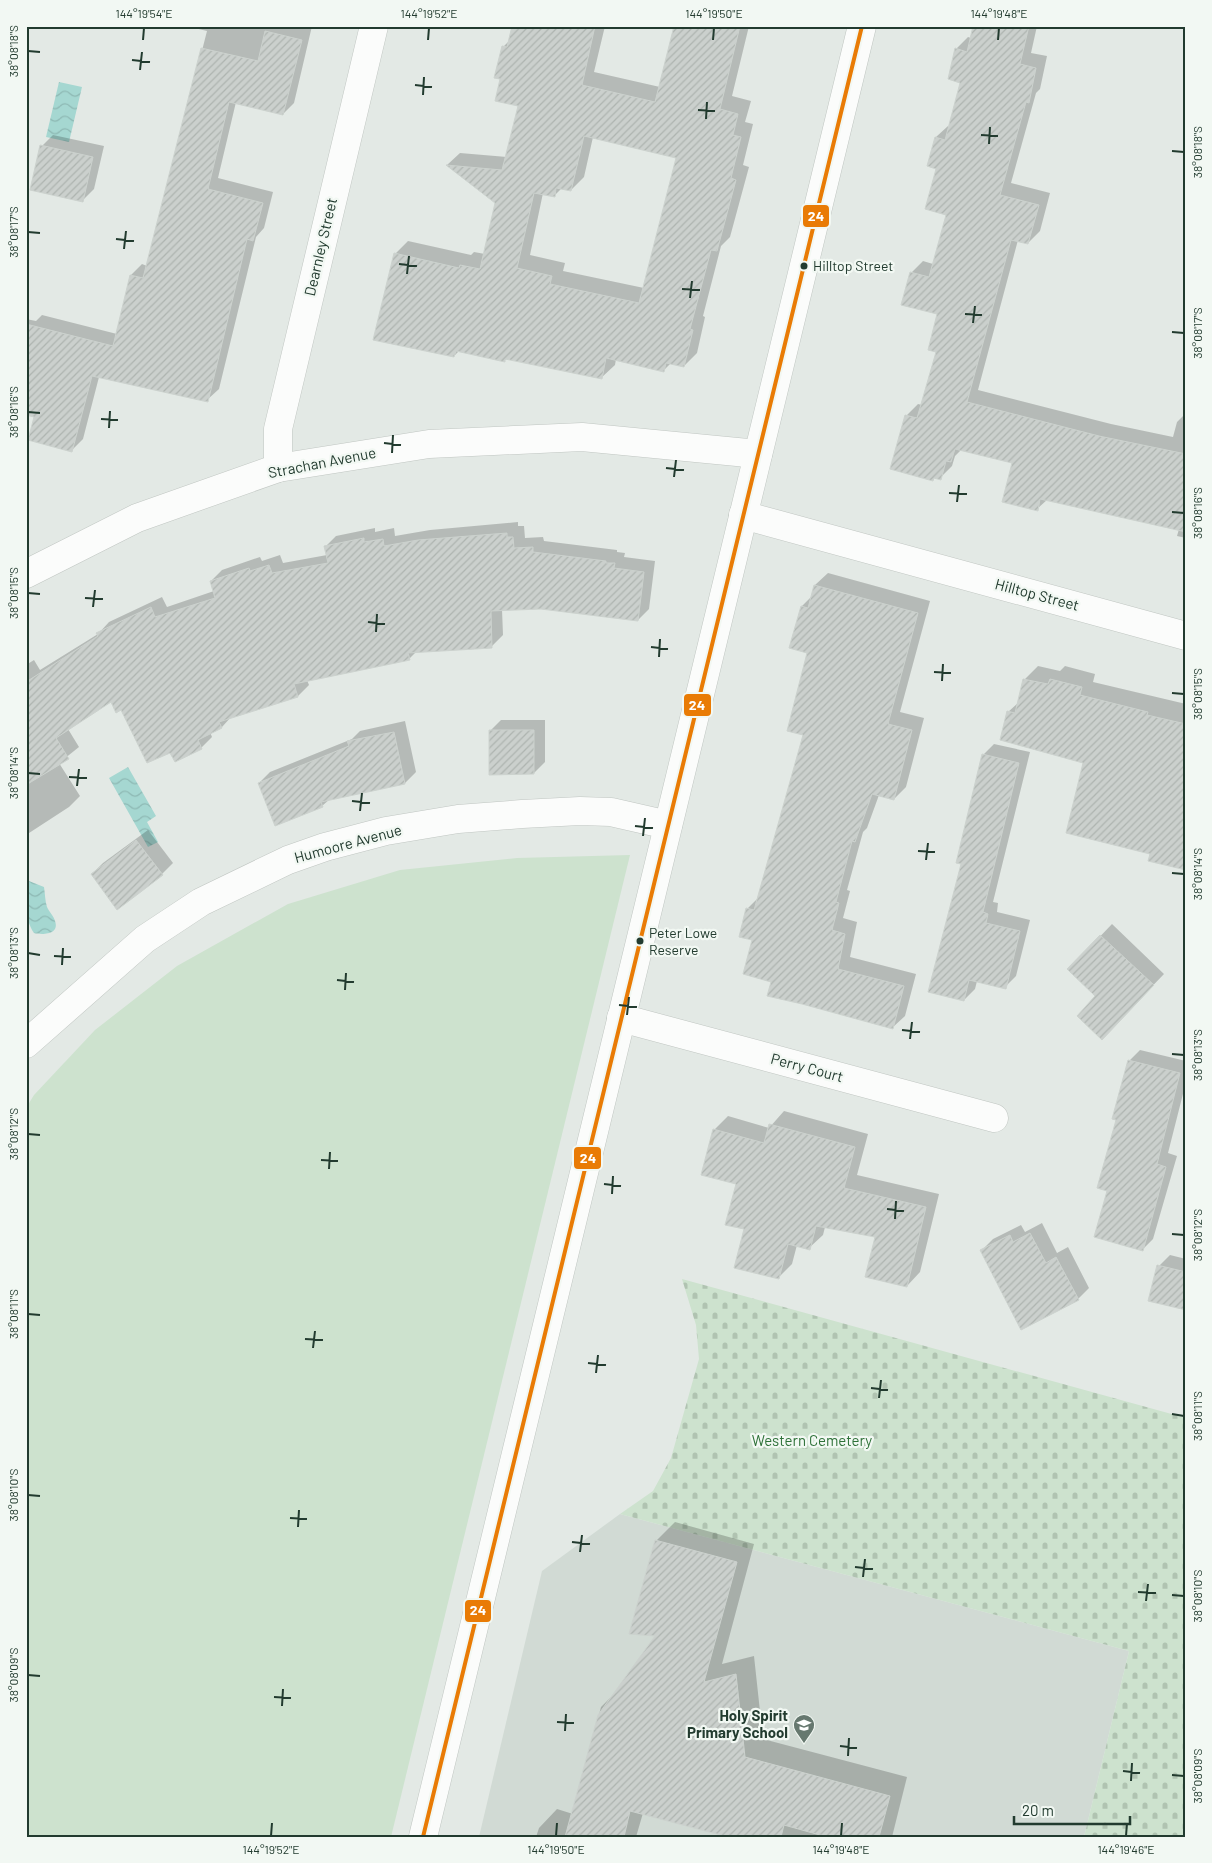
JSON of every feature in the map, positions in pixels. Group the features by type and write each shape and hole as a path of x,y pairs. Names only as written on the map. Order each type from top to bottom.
{"street":[{"name":"Dearnley Street","path":"278,468 278,429 374,26"},
{"path":"423,1837 862,26"},
{"name":"Strachan Avenue","path":"26,574 137,518 278,468 429,444 582,437 758,454"},
{"name":"Hilltop Street","path":"743,515 1186,636"},
{"name":"Humoore Avenue","path":"26,1044 145,939 202,902 288,860 325,847 386,831 458,819 522,814 580,811 610,812 668,825"},
{"name":"Perry Court","path":"621,1018 994,1118"}],"shaded area":[{"name":"Holy Spirit Primary School","path":"620,1514 1129,1651 1084,1837 479,1837 542,1571"}],"green space":[{"name":"Peter Lowe Reserve","path":"630,855 391,1837 28,1837 26,1834 26,1108 34,1095 95,1030 177,966 288,904 400,870 517,858"},
{"name":"Western Cemetery","path":"682,1279 1186,1418 1186,1837 1084,1837 1129,1651 620,1514 653,1491 671,1458 699,1359 696,1325"}],"water":[{"path":"59,82 82,87 69,142 46,137"},
{"path":"128,767 156,816 147,822 158,842 148,847 109,778"},
{"path":"29,881 44,887 47,907 56,926 49,933 34,933 31,927 27,915 26,902 26,882"}],"building":[{"path":"512,26 595,26 582,85 655,102 674,26 740,26 720,109 738,114 733,135 741,137 731,178 736,180 717,251 711,250 690,329 693,330 684,367 666,363 664,372 606,358 602,379 505,359 505,362 456,351 454,357 373,340 394,253 459,268 460,265 480,269 495,203 446,165 502,170 518,106 495,101 500,79 494,78 502,46 507,47","holes":["584,136 676,158 639,303 550,284 552,276 517,268 534,193 555,197 556,188 571,191"]},
{"path":"973,26 1029,26 1020,64 1036,68 1029,103 1026,102 1000,195 1039,205 1028,244 1011,240 967,402 1099,436 1186,454 1186,532 1040,499 1038,511 1002,502 1012,463 955,449 951,462 946,461 941,480 934,478 933,481 890,469 905,415 917,418 936,352 928,350 937,314 901,305 910,272 929,277 946,215 925,209 936,169 927,166 935,137 945,140 960,83 948,79 955,48 967,52"},
{"path":"265,31 302,40 283,115 229,102 208,189 263,203 253,241 247,239 208,402 92,376 72,452 28,440 34,417 26,415 26,324 113,346 130,275 143,278 201,48 258,61"},
{"path":"40,145 93,157 83,202 30,190"},
{"path":"507,533 507,537 513,537 514,548 533,547 533,552 606,561 606,563 615,563 614,568 644,572 638,621 541,609 491,611 492,648 408,653 410,660 294,684 298,697 219,722 222,728 198,740 202,749 175,762 170,753 147,763 121,710 116,713 111,702 56,738 69,759 26,785 26,682 98,636 96,633 151,607 155,617 215,598 210,581 249,568 250,571 269,565 272,573 328,563 324,546 364,538 364,542 383,539 384,546 418,540"},
{"path":"814,585 918,613 888,724 912,730 894,800 872,794 855,842 852,841 836,902 839,903 832,930 845,934 838,969 904,986 893,1029 767,996 771,982 743,974 752,940 739,937 746,908 754,910 803,735 787,731 807,653 789,648 801,606 808,608"},
{"path":"1023,679 1048,684 1050,679 1082,687 1080,695 1148,712 1147,715 1186,724 1186,870 1148,861 1150,854 1066,833 1083,763 1000,740 1007,711 1015,713"},
{"path":"489,730 534,730 534,774 489,775"},
{"path":"394,732 405,784 321,802 323,807 275,826 258,783 349,746 347,741"},
{"path":"982,754 1019,763 983,912 988,914 986,923 1020,931 1006,989 969,980 964,1001 928,992 961,864 956,863"},
{"path":"136,840 163,875 117,910 91,874"},
{"path":"1100,935 1154,985 1102,1040 1077,1016 1095,996 1067,969"},
{"path":"1128,1060 1180,1073 1157,1164 1166,1167 1143,1251 1094,1237 1107,1191 1097,1188 1116,1120 1112,1119"},
{"path":"769,1124 855,1147 844,1188 926,1207 907,1287 865,1277 875,1237 816,1226 810,1250 788,1244 779,1279 734,1268 744,1229 725,1225 736,1184 701,1175 713,1129 764,1143"},
{"path":"1030,1233 1046,1263 1056,1257 1079,1300 1021,1330 980,1250 1010,1235 1013,1242"},
{"path":"1157,1265 1186,1272 1186,1310 1148,1301"},
{"path":"655,1540 737,1562 704,1682 736,1674 745,1757 890,1796 879,1837 827,1837 784,1825 781,1837 728,1837 630,1811 624,1837 565,1837 598,1715 655,1636 629,1634"}],"transit line":[{"name":"24","path":"423,1837 862,26"}],"place":[{"name":"Hilltop Street","path":"804,266"},
{"name":"Peter Lowe Reserve","path":"640,941"},
{"name":"Holy Spirit Primary School","path":"804,1744"}]}
